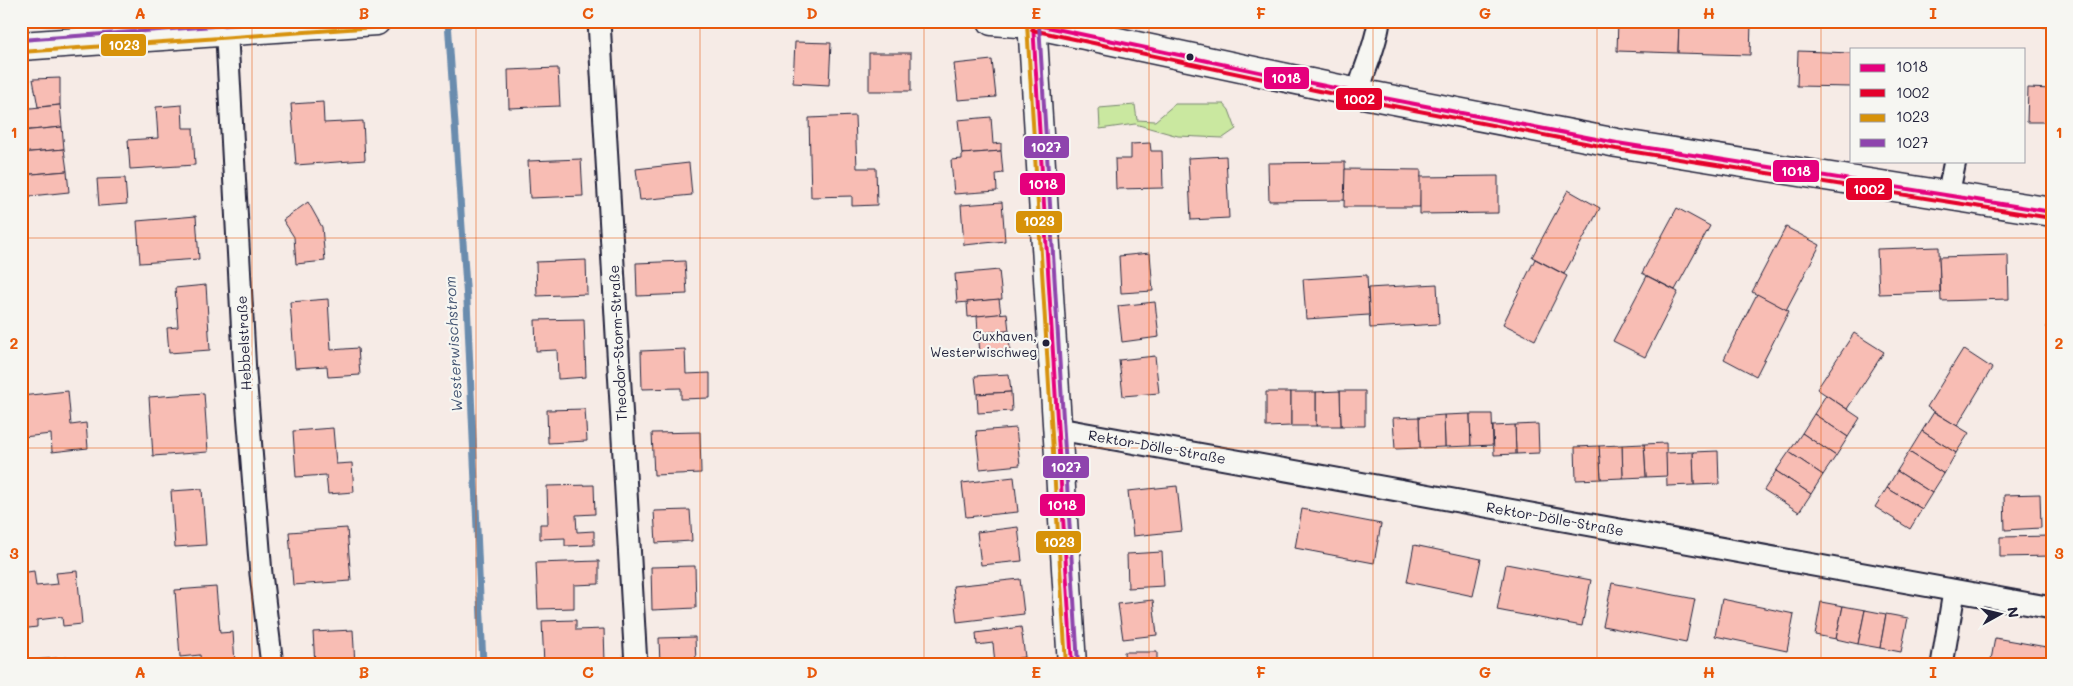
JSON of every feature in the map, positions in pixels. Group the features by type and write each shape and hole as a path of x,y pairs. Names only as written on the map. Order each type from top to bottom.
{"street":[{"path":"21,46 165,36 226,27 376,21"},
{"name":"Theodor-Storm-Straße","path":"599,21 636,665"},
{"path":"992,21 1033,23 1358,93 1617,143 2052,212"},
{"path":"1358,93 1362,75 1375,47 1379,21"},
{"path":"1033,23 1072,665"},
{"name":"Hebbelstraße","path":"226,27 245,374 261,574 272,665"},
{"path":"1948,195 1955,162"},
{"name":"Rektor-Dölle-Straße","path":"1059,429 1954,592 2052,608"},
{"path":"1942,665 1954,592"}],"green space":[{"path":"1175,104 1224,104 1229,110 1236,129 1223,138 1178,136 1135,124 1100,129 1099,108 1135,105 1137,120 1155,121"}],"building":[{"path":"1448,21 1499,21 1499,23"},
{"path":"1499,21 1570,21 1570,27 1499,23"},
{"path":"1618,21 1679,21 1678,53 1617,51"},
{"path":"1679,21 1751,23 1750,55 1678,53"},
{"path":"2044,21 2052,21 2052,27 2043,27"},
{"path":"795,42 831,43 829,85 793,83"},
{"path":"1798,51 1850,53 1850,87 1797,86"},
{"path":"869,53 911,53 911,91 869,91"},
{"path":"992,60 996,97 958,100 954,64"},
{"path":"558,68 560,106 509,108 508,70"},
{"path":"60,78 60,105 38,107 33,79"},
{"path":"2028,88 2052,89 2052,122 2027,122"},
{"path":"323,102 324,123 363,121 365,160 296,165 291,104"},
{"path":"60,105 62,127 21,131 21,109"},
{"path":"182,105 183,128 193,128 195,165 130,169 128,140 158,138 156,107"},
{"path":"855,116 857,168 876,168 877,205 852,206 852,196 811,197 809,118"},
{"path":"991,117 993,144 1001,143 1001,151 962,154 958,120"},
{"path":"62,127 64,149 21,153 21,131"},
{"path":"1150,143 1151,151 1162,151 1163,188 1116,189 1115,159 1131,159 1131,144"},
{"path":"64,149 67,171 21,175 21,153"},
{"path":"1001,151 1003,173 996,174 997,191 954,194 951,160 962,159 962,154"},
{"path":"1226,156 1229,218 1191,220 1188,158"},
{"path":"581,159 583,196 530,198 528,161"},
{"path":"1345,162 1346,200 1269,201 1268,163"},
{"path":"689,163 692,195 640,200 636,169"},
{"path":"1345,169 1421,170 1420,207 1344,207"},
{"path":"67,171 69,192 21,197 21,175"},
{"path":"1498,176 1498,213 1420,214 1420,177"},
{"path":"125,178 127,204 99,206 97,179"},
{"path":"1568,190 1600,208 1564,274 1532,257"},
{"path":"308,202 322,227 325,261 296,264 294,237 283,220"},
{"path":"1002,202 1005,241 964,245 961,205"},
{"path":"1677,208 1710,226 1675,290 1642,273"},
{"path":"196,216 199,259 140,263 137,221"},
{"path":"1786,227 1820,245 1786,310 1752,292"},
{"path":"1939,247 1940,292 1879,294 1877,249"},
{"path":"1150,253 1153,291 1121,293 1119,256"},
{"path":"2008,255 2009,299 1941,301 1939,257"},
{"path":"1535,259 1567,276 1535,340 1503,324"},
{"path":"586,260 587,294 537,296 536,262"},
{"path":"685,261 687,294 637,296 636,263"},
{"path":"999,270 1002,299 957,303 955,274"},
{"path":"1367,275 1369,315 1306,319 1303,279"},
{"path":"1647,276 1678,292 1645,357 1613,341"},
{"path":"1437,284 1439,324 1370,328 1368,288"},
{"path":"206,285 210,350 169,353 167,328 178,327 175,288"},
{"path":"1757,294 1789,311 1756,376 1724,359"},
{"path":"328,299 331,350 358,348 360,375 328,377 327,366 295,368 290,302"},
{"path":"999,299 1001,314 968,317 967,302"},
{"path":"1155,302 1159,337 1122,342 1118,306"},
{"path":"2047,306 2052,307 2052,328 2047,328"},
{"path":"1007,313 1009,331 978,333 977,316"},
{"path":"584,319 586,377 558,379 557,350 536,351 535,320"},
{"path":"1009,331 1010,350 980,352 978,333"},
{"path":"1854,333 1884,352 1847,409 1817,389"},
{"path":"685,349 686,374 710,373 710,398 681,399 681,388 642,389 641,351"},
{"path":"1963,349 1992,368 1957,426 1927,407"},
{"path":"1155,356 1159,393 1123,396 1119,360"},
{"path":"1009,374 1011,392 977,394 975,376"},
{"path":"68,391 71,425 86,423 88,448 52,452 51,434 23,437 21,396"},
{"path":"1340,391 1365,391 1365,426 1341,426"},
{"path":"1340,391 1341,426 1316,426 1316,392"},
{"path":"1011,392 1012,411 978,413 977,394"},
{"path":"1266,392 1291,392 1291,426 1266,427"},
{"path":"1291,392 1316,392 1316,426 1291,426"},
{"path":"204,393 208,452 153,456 149,397"},
{"path":"1826,395 1860,418 1848,437 1814,414"},
{"path":"585,409 587,441 548,443 547,410"},
{"path":"1934,412 1969,433 1956,453 1922,431"},
{"path":"1470,414 1471,446 1445,447 1444,415"},
{"path":"1470,414 1492,414 1493,445 1471,446"},
{"path":"1814,414 1848,437 1836,456 1802,433"},
{"path":"1444,415 1445,447 1420,448 1419,417"},
{"path":"1419,417 1420,448 1395,449 1393,418"},
{"path":"1538,424 1539,453 1516,454 1515,425"},
{"path":"1515,425 1516,454 1494,455 1493,426"},
{"path":"333,428 336,464 352,463 354,492 328,494 326,475 296,477 293,431"},
{"path":"1016,428 1020,465 980,469 976,431"},
{"path":"1922,431 1956,453 1944,474 1909,452"},
{"path":"700,432 701,473 654,475 652,433"},
{"path":"1802,433 1836,456 1823,475 1789,452"},
{"path":"1666,443 1667,476 1646,477 1644,444"},
{"path":"1644,444 1646,477 1623,478 1622,445"},
{"path":"1622,445 1623,478 1601,479 1599,446"},
{"path":"1599,446 1601,479 1576,480 1575,447"},
{"path":"1718,451 1719,484 1694,485 1693,452"},
{"path":"1693,452 1694,485 1667,486 1666,453"},
{"path":"1789,452 1823,475 1811,494 1776,471"},
{"path":"1909,452 1944,474 1932,493 1897,471"},
{"path":"1776,471 1811,494 1799,512 1764,490"},
{"path":"1897,471 1932,493 1922,509 1887,488"},
{"path":"1014,477 1018,512 966,517 962,483"},
{"path":"594,485 595,514 576,515 577,532 594,531 594,545 565,546 565,538 540,539 540,524 548,524 547,486"},
{"path":"1177,486 1182,531 1133,536 1128,491"},
{"path":"1887,488 1922,509 1910,529 1875,507"},
{"path":"202,489 206,545 175,547 171,491"},
{"path":"2040,494 2041,528 2005,530 2004,495"},
{"path":"1302,509 1381,524 1374,563 1295,548"},
{"path":"690,510 692,541 656,543 654,511"},
{"path":"1018,527 1022,561 981,565 977,532"},
{"path":"347,528 351,581 293,585 289,532"},
{"path":"2052,536 2052,556 2000,557 2000,537"},
{"path":"1414,545 1481,559 1473,596 1407,582"},
{"path":"1162,552 1164,586 1128,588 1127,554"},
{"path":"599,561 599,584 574,585 574,608 538,609 536,563"},
{"path":"1506,564 1591,580 1582,626 1497,610"},
{"path":"695,566 696,608 652,610 651,567"},
{"path":"34,571 36,586 58,584 56,573 77,571 82,624 63,626 62,617 37,620 37,627 21,629 21,573"},
{"path":"1020,579 1024,614 957,622 953,586"},
{"path":"1612,583 1695,599 1686,643 1603,626"},
{"path":"216,587 220,633 233,632 235,664 201,665 200,655 180,657 175,590"},
{"path":"1722,599 1794,614 1787,651 1715,636"},
{"path":"1153,600 1157,635 1123,639 1118,604"},
{"path":"1821,602 1843,606 1836,639 1815,635"},
{"path":"1843,606 1865,610 1858,644 1836,639"},
{"path":"1865,610 1886,614 1880,648 1858,644"},
{"path":"1886,614 1908,618 1901,652 1880,648"},
{"path":"576,620 576,630 604,629 605,663 544,665 542,621"},
{"path":"1021,627 1025,657 1018,658 1019,664 995,665 993,643 977,645 976,633"},
{"path":"353,630 355,665 315,665 313,632"},
{"path":"695,637 696,664 660,665 659,638"},
{"path":"1995,638 2052,648 2052,665 1990,665"},
{"path":"1124,652 1157,652 1157,665 1125,665"},
{"path":"70,657 71,665 33,665 32,660"}],"waterway":[{"name":"Westerwischstrom","path":"448,21 467,301 483,665"}],"transit line":[{"name":"1027","path":"21,40 283,21"},
{"name":"1023","path":"1027,24 1066,665"},
{"name":"1018","path":"1033,24 1358,93 1617,143 2052,212"},
{"name":"1018","path":"1033,24 1072,665"},
{"name":"1027","path":"1039,24 1078,665"},
{"name":"1023","path":"21,52 376,27"},
{"name":"1002","path":"1032,30 1357,99 1616,149 2051,218"}],"place":[{"name":"Cuxhaven, Westerwischweg","path":"1046,343"}]}
